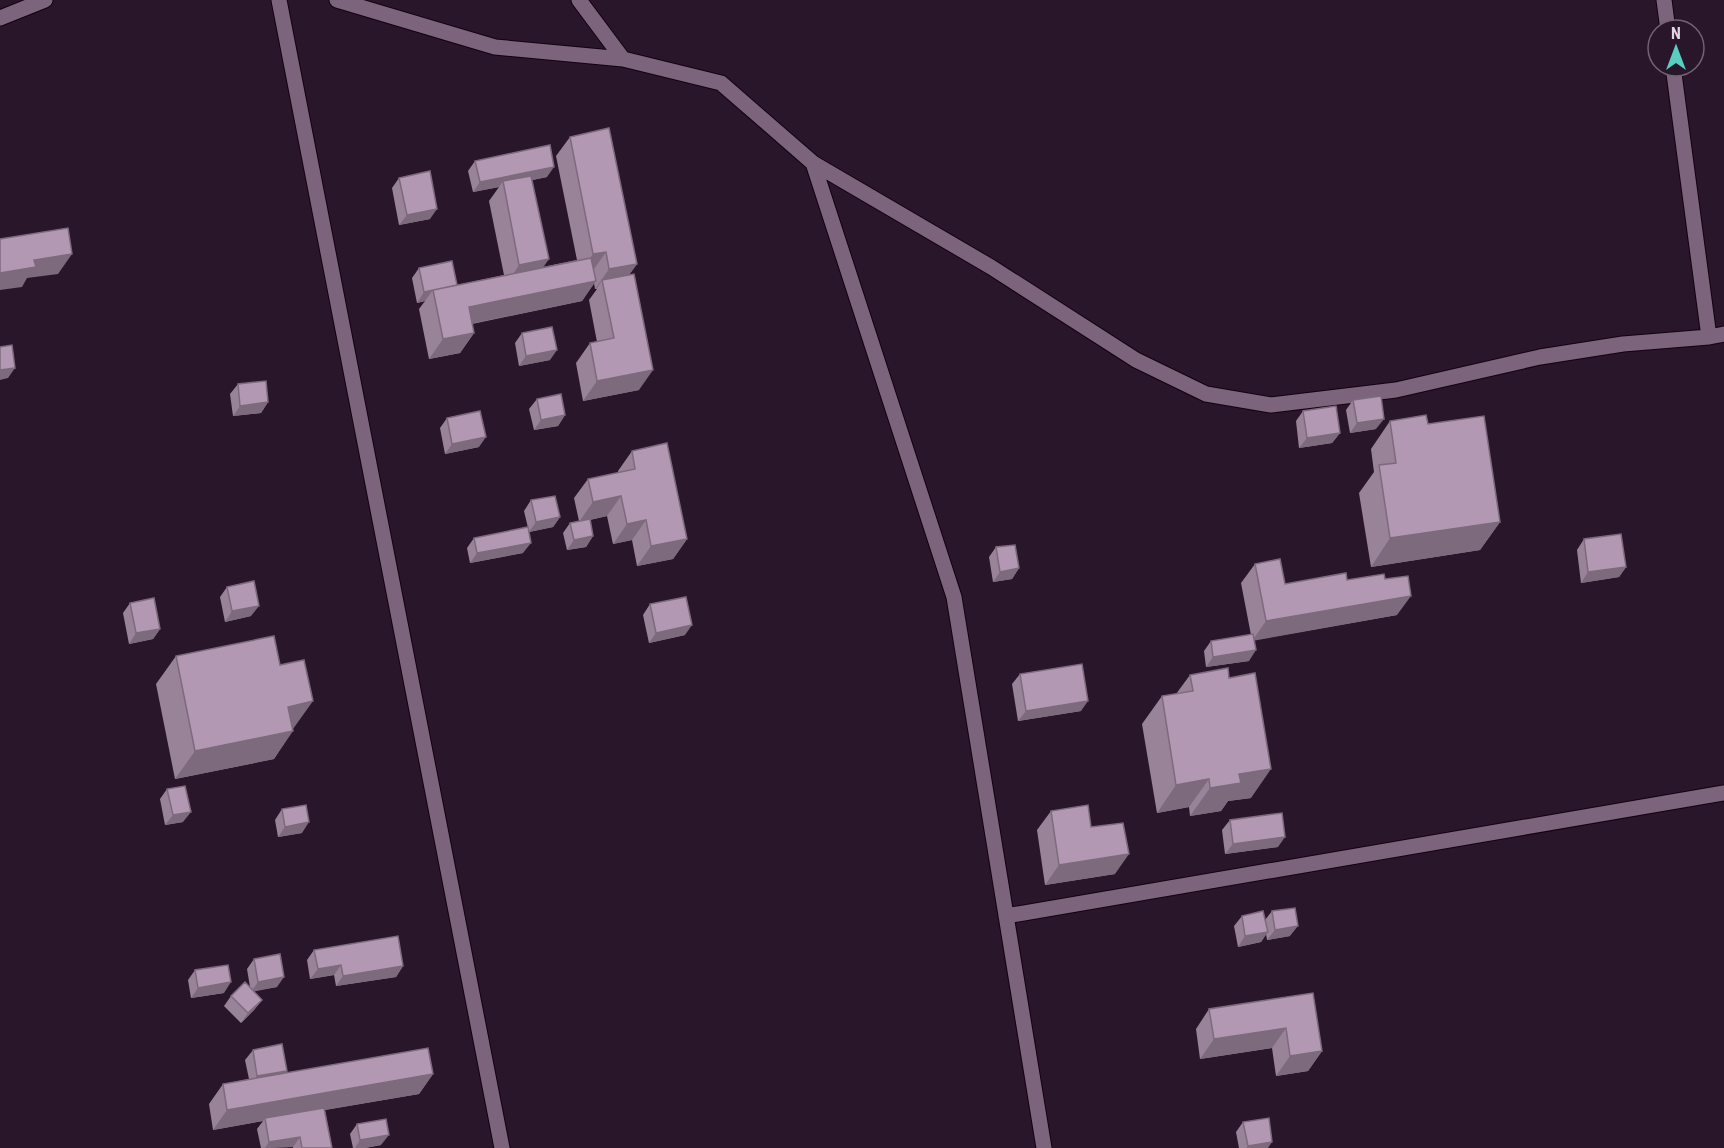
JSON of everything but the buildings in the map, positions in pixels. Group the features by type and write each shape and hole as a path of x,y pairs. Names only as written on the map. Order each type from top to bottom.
{"street":[{"path":"0,18 45,0"},
{"path":"279,0 502,1148"},
{"path":"336,0 495,47 623,59 721,83 813,163 991,267 1136,360 1206,394 1271,405 1396,390 1540,357 1717,335 1675,78"},
{"path":"579,0 623,59"},
{"path":"1664,0 1666,18"},
{"path":"813,163 954,597 1044,1148"},
{"path":"1006,916 1724,793"}]}
